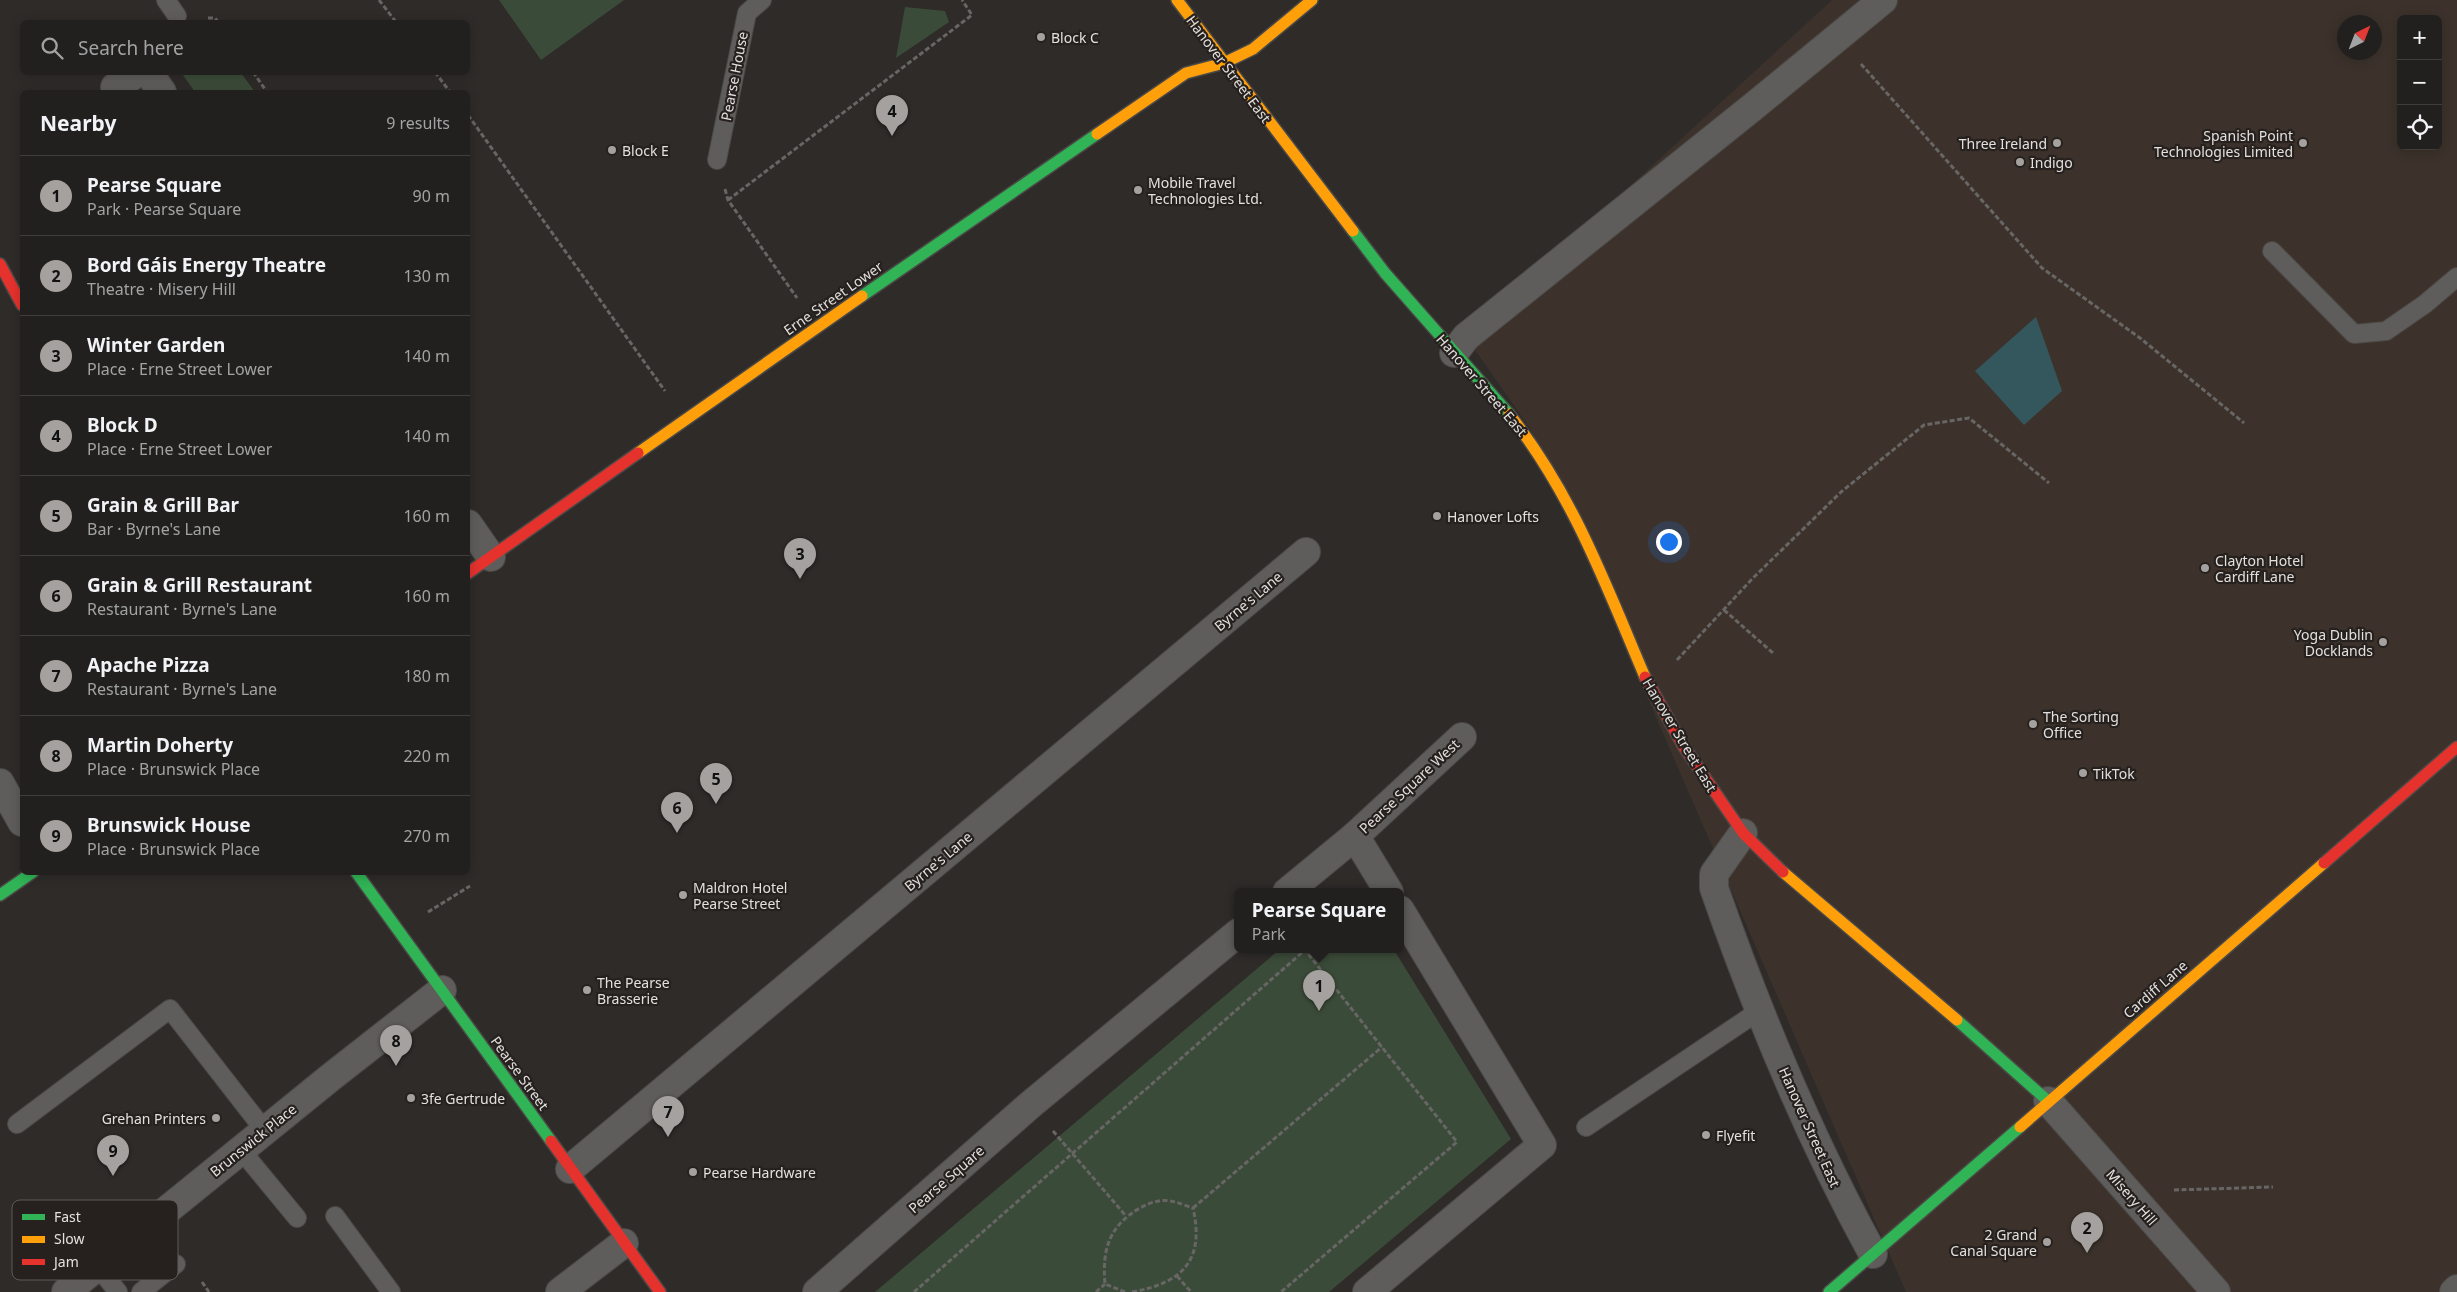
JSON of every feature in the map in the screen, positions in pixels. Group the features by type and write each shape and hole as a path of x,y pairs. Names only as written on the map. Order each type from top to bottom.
{"street":[{"name":"Hanover Street East","path":"1176,0 1386,273 1454,353 1500,403 1530,441 1558,484 1583,531 1651,690 1684,747 1744,833 1787,876 1912,980 2048,1101"},
{"name":"Erne Street Lower","path":"470,573 818,327 1186,73 1224,63 1253,49 1312,0"},
{"path":"1454,353 1466,337 1883,0"},
{"path":"115,87 134,75"},
{"path":"150,75 161,90"},
{"path":"0,264 20,301"},
{"path":"470,527 491,557"},
{"name":"Byrne's Lane","path":"570,1169 1306,552"},
{"name":"Pearse Square West","path":"1355,836 1462,737"},
{"name":"Cardiff Lane","path":"1828,1292 2457,747"},
{"path":"0,783 20,818"},
{"name":"Hanover Street East","path":"1744,833 1714,874 1714,888 1759,1011 1840,1194 1873,1254"},
{"path":"1292,888 1355,836 1387,888"},
{"path":"0,895 29,875"},
{"name":"Pearse Street","path":"358,875 660,1292"},
{"path":"1367,1292 1542,1145 1404,917"},
{"name":"Pearse Square","path":"817,1292 1030,1105 1234,936"},
{"name":"Brunswick Place","path":"178,1201 442,990"},
{"name":"Misery Hill","path":"2048,1101 2216,1292"},
{"path":"560,1292 624,1243"},
{"name":"Brunswick Place","path":"66,1292 80,1280"},
{"path":"2454,1292 2457,1289"}],"lane":[{"path":"166,0 177,16"},
{"name":"Pearse House","path":"717,160 747,12 762,0"},
{"path":"2272,251 2354,334 2386,331 2425,304 2457,277"},
{"path":"17,1124 170,1009 264,1131"},
{"path":"1586,1127 1759,1011"},
{"path":"241,1150 297,1218"},
{"path":"335,1216 391,1292"},
{"path":"108,1280 118,1292"},
{"path":"141,1292 156,1280"}],"path":[{"path":"379,0 394,20"},
{"path":"728,200 972,15 962,0"},
{"path":"1837,38 2042,268 2140,338 2244,423"},
{"path":"255,75 266,90"},
{"path":"436,75 448,90"},
{"path":"470,119 649,371 686,420"},
{"path":"717,160 728,200 818,327"},
{"path":"1651,690 1753,578 1841,492 1924,425 1969,418 2050,483"},
{"path":"1724,610 1773,653"},
{"path":"458,894 470,886"},
{"path":"914,1292 1302,953"},
{"path":"1281,1292 1457,1142 1307,953"},
{"path":"1193,1208 1382,1047"},
{"path":"1073,1154 1126,1216"},
{"path":"2179,1190 2273,1187"},
{"path":"1105,1284 1103,1262 1109,1239 1126,1216 1150,1202 1169,1200 1193,1208"},
{"path":"1132,1292 1152,1288 1177,1276 1194,1253 1198,1230 1193,1208"},
{"path":"1177,1276 1191,1292"},
{"path":"1096,1292 1105,1284"},
{"path":"1105,1284 1125,1292"}],"shaded area":[{"path":"1832,0 2457,0 2457,1292 1906,1292 1531,430 1466,337"}],"green space":[{"path":"499,0 624,0 541,60"},
{"path":"905,7 945,11 949,22 896,58"},
{"path":"183,75 242,75 254,90 194,90"},
{"path":"1275,953 1396,953 1511,1139 1329,1292 875,1292"}],"water":[{"path":"2036,317 2062,391 2024,425 1975,371"}],"traffic: fast":[{"path":"862,296 1097,134"},
{"path":"1353,231 1385,273 1509,414"},
{"path":"0,895 29,875"},
{"path":"358,875 551,1141"},
{"path":"1957,1020 2048,1101"},
{"path":"1829,1292 2020,1127"}],"traffic: slow":[{"path":"1177,0 1353,231"},
{"path":"1097,134 1186,73 1224,63 1253,49 1312,0"},
{"path":"638,453 862,296"},
{"path":"1509,414 1532,445 1570,508 1601,574 1645,677"},
{"path":"2020,1127 2324,863"},
{"path":"1783,872 1957,1020"}],"traffic: jam":[{"path":"0,264 20,301"},
{"path":"470,572 638,453"},
{"path":"1645,677 1684,747 1743,833 1783,872"},
{"path":"2324,863 2457,747"},
{"path":"551,1141 660,1292"}],"place":[{"name":"Block C","path":"1041,37"},
{"name":"Block D","path":"892,136"},
{"name":"Three Ireland","path":"2057,143"},
{"name":"Spanish Point Technologies Limited","path":"2303,143"},
{"name":"Block E","path":"612,150"},
{"name":"Indigo","path":"2020,162"},
{"name":"Mobile Travel Technologies Ltd.","path":"1138,190"},
{"name":"Hanover Lofts","path":"1437,516"},
{"name":"Clayton Hotel Cardiff Lane","path":"2205,568"},
{"name":"Winter Garden","path":"800,579"},
{"name":"Yoga Dublin Docklands","path":"2383,642"},
{"name":"The Sorting Office","path":"2033,724"},
{"name":"TikTok","path":"2083,773"},
{"name":"Grain & Grill Bar","path":"716,804"},
{"name":"Grain & Grill Restaurant","path":"677,833"},
{"name":"Maldron Hotel Pearse Street","path":"683,895"},
{"name":"The Pearse Brasserie","path":"587,990"},
{"name":"Pearse Square","path":"1319,1011"},
{"name":"Martin Doherty","path":"396,1066"},
{"name":"3fe Gertrude","path":"411,1098"},
{"name":"Grehan Printers","path":"216,1118"},
{"name":"Flyefit","path":"1706,1135"},
{"name":"Apache Pizza","path":"668,1137"},
{"name":"Pearse Hardware","path":"693,1172"},
{"name":"Brunswick House","path":"113,1176"},
{"name":"2 Grand Canal Square","path":"2047,1242"},
{"name":"Bord Gáis Energy Theatre","path":"2087,1253"}]}
